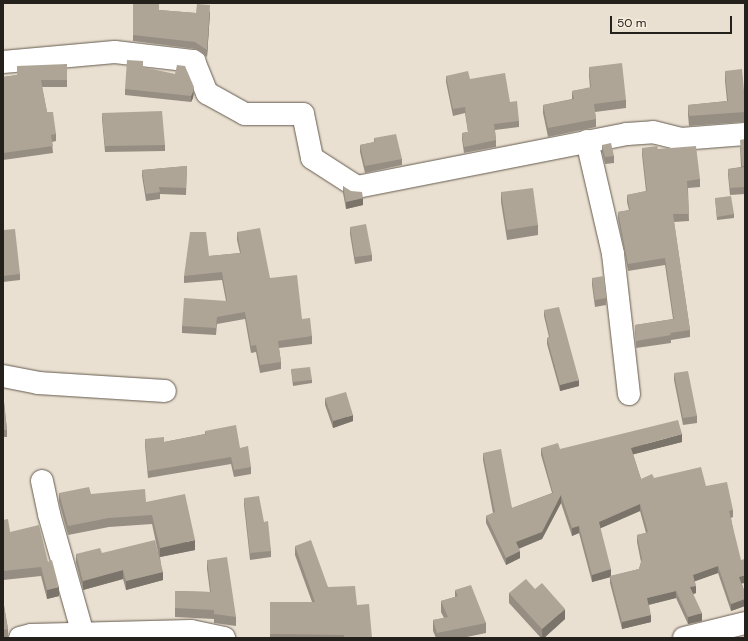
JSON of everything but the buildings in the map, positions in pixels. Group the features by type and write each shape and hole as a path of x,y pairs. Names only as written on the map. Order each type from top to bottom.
{"street":[{"path":"3,62 115,52 194,61 207,93 246,114 303,114 312,158 357,187 587,141 653,132 681,139 745,134"},
{"path":"587,141 613,254 629,394"},
{"path":"3,376 38,383 165,391"},
{"path":"42,481 49,514 84,634"},
{"path":"684,638 745,623"},
{"path":"20,638 31,635 191,631 224,638"}]}
